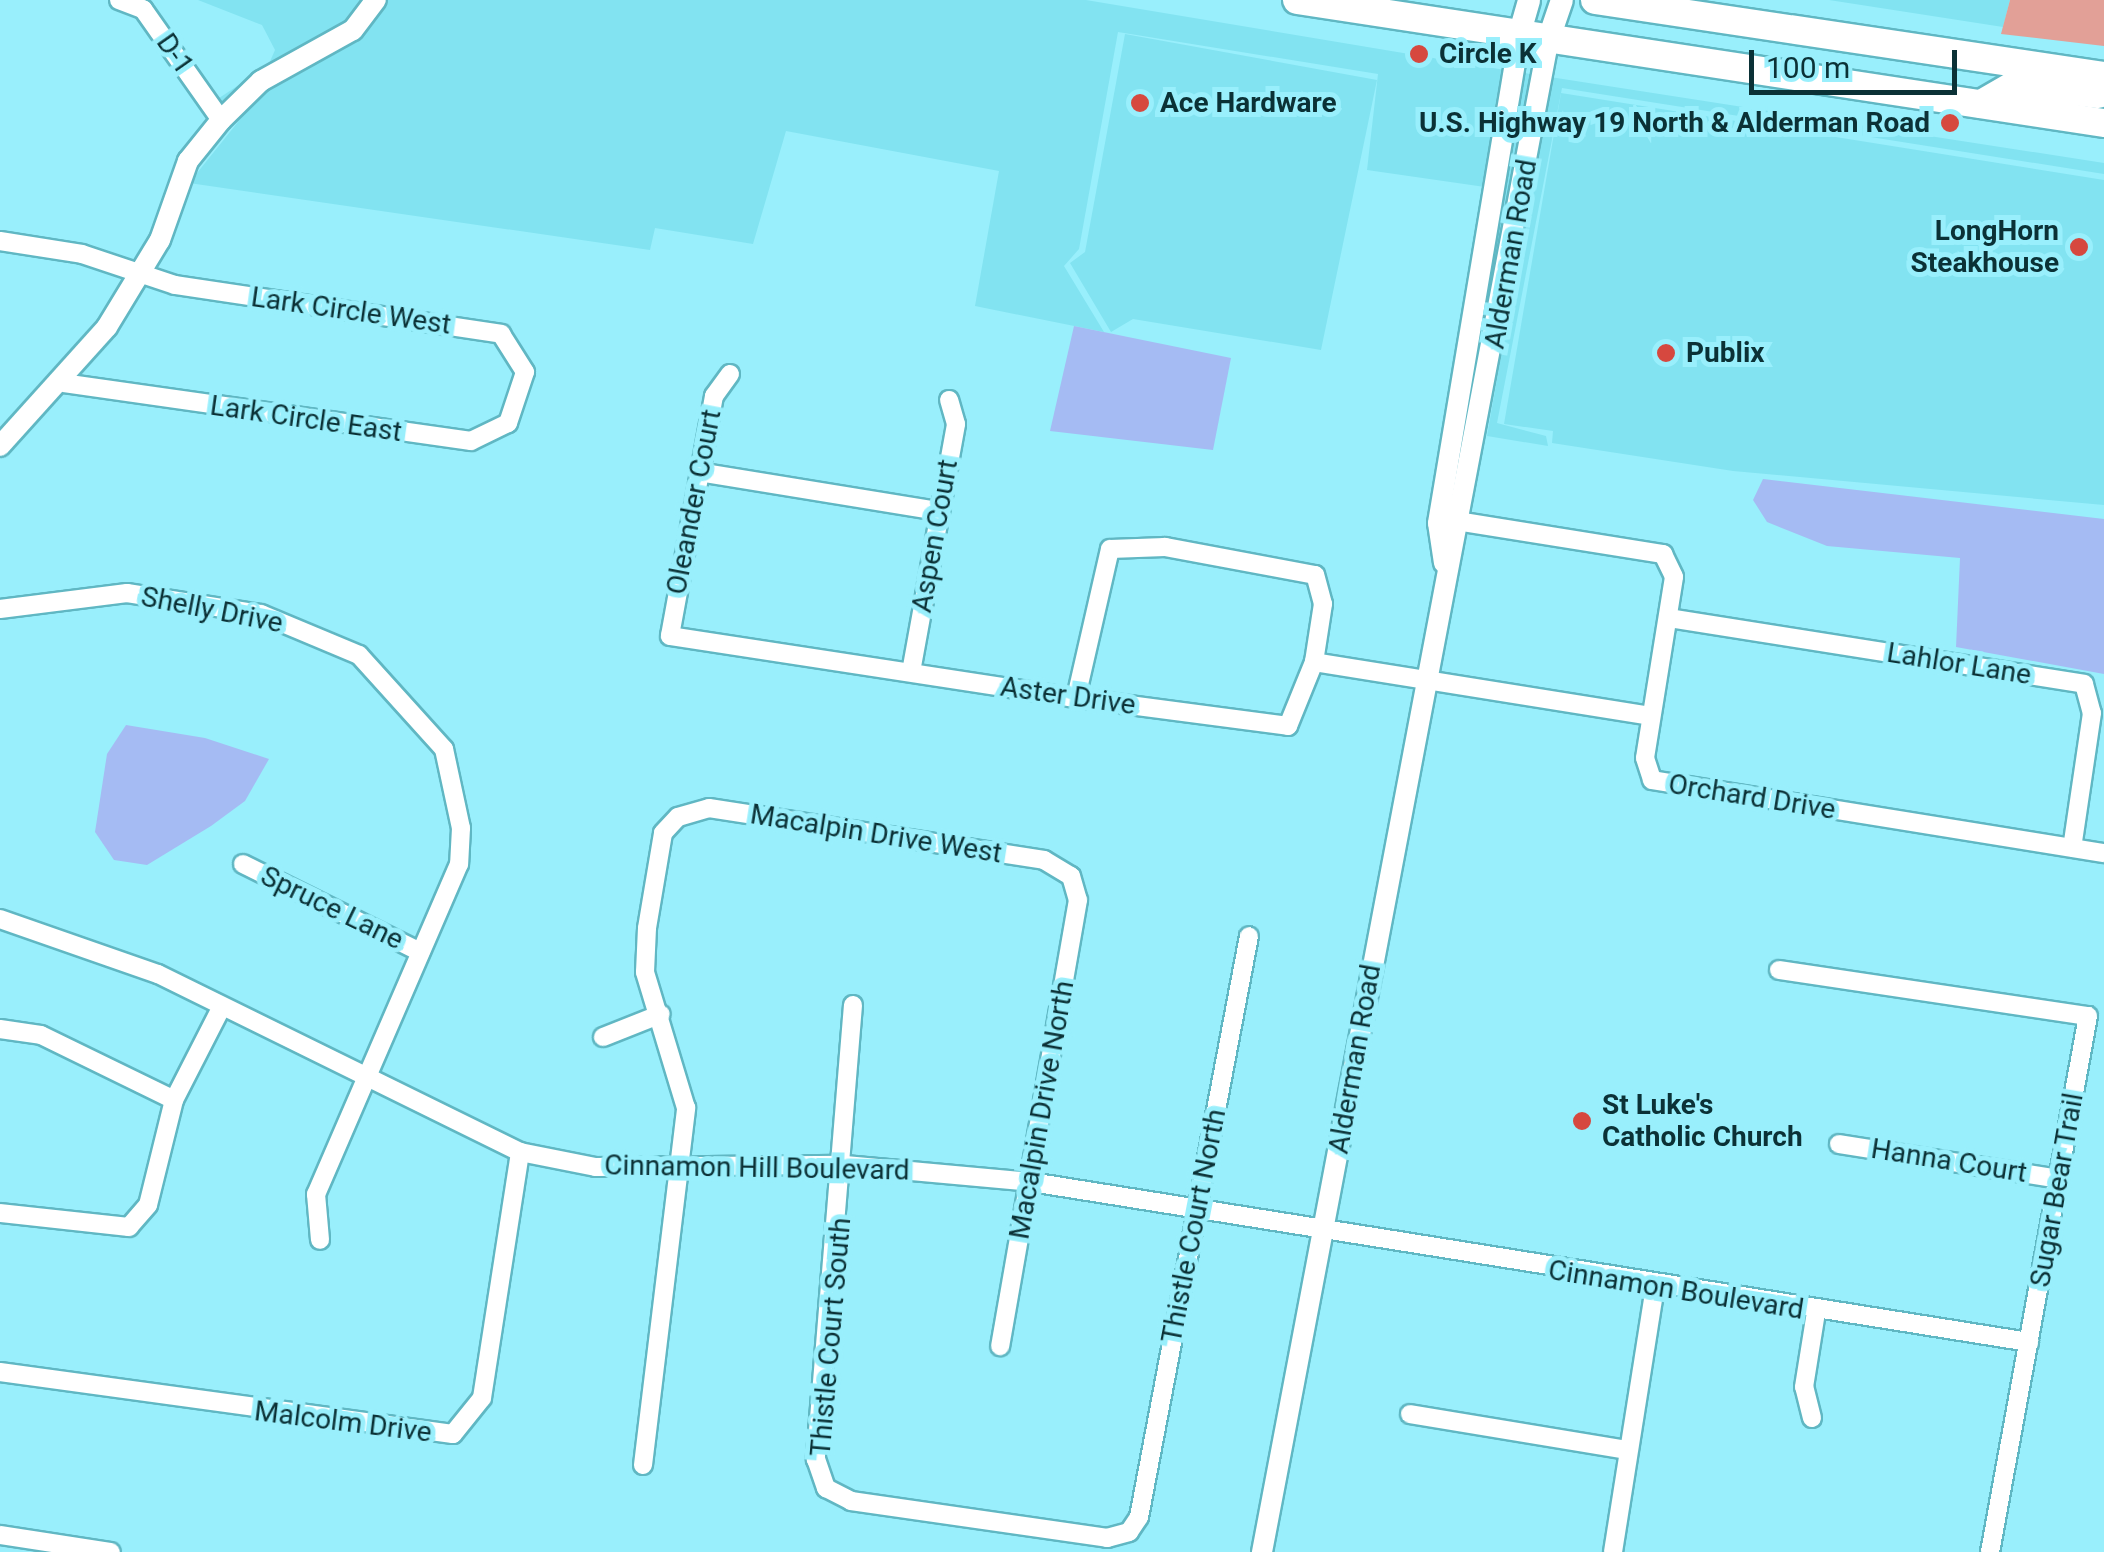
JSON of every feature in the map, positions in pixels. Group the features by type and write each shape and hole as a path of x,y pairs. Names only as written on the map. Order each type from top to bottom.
{"highway":[{"path":"1297,0 2104,123"},
{"path":"1595,0 2104,76"},
{"path":"1981,104 2015,84 2104,95"}],"main road":[{"name":"Alderman Road","path":"1520,32 1529,0"},
{"name":"Alderman Road","path":"1549,38 1562,0"}],"street":[{"name":"D-1","path":"119,0 143,9 221,120"},
{"path":"0,446 64,383 142,270 188,161 221,120 261,81 353,30 376,0"},
{"name":"Alderman Road","path":"1444,566 1438,523 1520,32"},
{"name":"Alderman Road","path":"1262,1552 1444,566 1463,522 1549,38"},
{"name":"Lark Circle West","path":"0,241 142,270 175,285 501,334 525,372 524,390"},
{"name":"Oleander Court","path":"670,636 714,396 730,374"},
{"name":"Lark Circle East","path":"64,383 471,441 508,422 524,390"},
{"name":"Aspen Court","path":"911,672 936,511 956,424 949,400"},
{"path":"699,472 936,511"},
{"name":"Orchard Drive","path":"1463,522 1663,554 1674,577 1645,758 1652,780 1667,786 2104,853"},
{"path":"1076,698 1099,570 1110,549 1130,544 1315,575 1323,604 1314,662 1650,716"},
{"name":"Shelly Drive","path":"0,608 127,593 261,614 359,655 444,749 458,804 459,864 316,1194 320,1240"},
{"name":"Lahlor Lane","path":"1669,618 2084,684 2092,713 2072,848"},
{"name":"Aster Drive","path":"670,636 1288,726 1314,662"},
{"name":"Macalpin Drive West","path":"660,1014 646,972 647,928 663,834 678,817 709,808 1044,860 1070,876"},
{"name":"Spruce Lane","path":"243,864 420,952"},
{"name":"Macalpin Drive North","path":"1000,1346 1032,1182 1078,900 1070,876"},
{"name":"Cinnamon Hill Boulevard","path":"0,919 100,948 366,1081 520,1152 676,1172 845,1165 1032,1182 1322,1236"},
{"name":"Thistle Court North","path":"1140,1517 1249,936"},
{"name":"Sugar Bear Trail","path":"1779,970 2088,1016 1990,1552"},
{"name":"Thistle Court South","path":"853,1005 845,1165 816,1460 826,1488 851,1501 1107,1538 1130,1532 1140,1517"},
{"path":"0,1213 129,1227 148,1205 174,1100 221,1008"},
{"path":"603,1036 660,1014 686,1108 643,1465"},
{"path":"0,1029 41,1036 174,1100"},
{"name":"Hanna Court","path":"1839,1144 2059,1178"},
{"name":"Malcolm Drive","path":"0,1372 453,1434 482,1398 520,1152"},
{"name":"Cinnamon Boulevard","path":"1322,1236 2030,1342"},
{"path":"1613,1552 1655,1288"},
{"path":"1812,1418 1804,1387 1816,1312"},
{"path":"1410,1414 1628,1450"},
{"path":"0,1535 110,1552"}],"shaded area":[{"path":"198,0 367,0 347,24 222,108 216,100 268,66 275,50 262,25"},
{"path":"386,0 1086,0 1505,70 1485,187 1367,170 1378,74 1118,32 1079,249 1064,266 1104,332 975,306 999,171 786,131 753,244 655,228 650,250 189,183 266,87 370,23"},
{"path":"1829,0 2010,0 2003,27"},
{"path":"2010,0 2104,0 2104,46 2001,34"},
{"path":"1125,34 1377,80 1321,350 1133,319 1111,332 1070,263 1085,252"},
{"path":"1521,72 1534,75 1467,432 1466,409"},
{"path":"1550,77 2104,163 2104,174 1562,88 1497,423 1546,436 1548,446 1487,436"},
{"path":"1561,93 2104,180 2104,505 1733,471 1552,443 1553,431 1504,424"},
{"path":"1074,326 1231,358 1213,450 1050,431"},
{"path":"1763,479 2104,519 2104,674 1956,647 1960,558 1827,546 1767,522 1753,500"},
{"path":"126,725 205,738 269,759 245,801 211,826 147,865 114,860 95,832 107,754"}],"place":[{"name":"Circle K","path":"1419,54"},
{"name":"Ace Hardware","path":"1140,103"},
{"name":"U.S. Highway 19 North & Alderman Road","path":"1950,123"},
{"name":"LongHorn Steakhouse","path":"2079,247"},
{"name":"Publix","path":"1666,353"},
{"name":"St Luke's Catholic Church","path":"1582,1121"}]}
